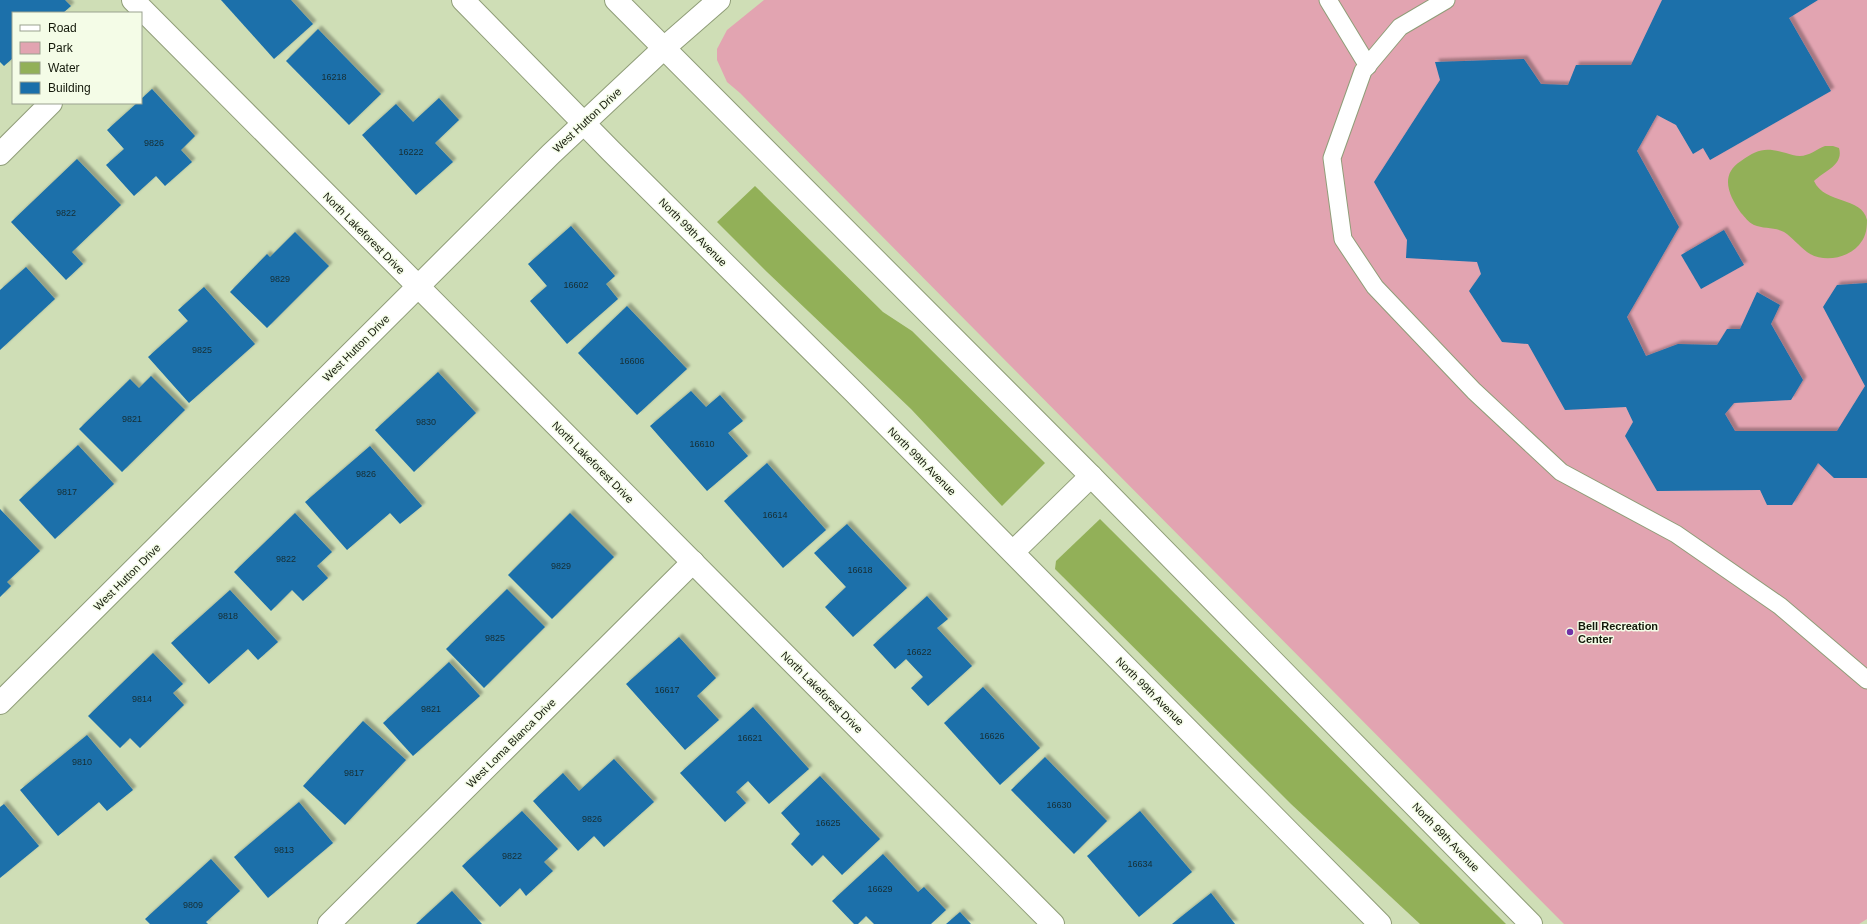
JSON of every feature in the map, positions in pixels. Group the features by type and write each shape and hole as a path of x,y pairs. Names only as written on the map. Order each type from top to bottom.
{"street":[{"name":"North 99th Avenue","path":"463,0 1013,552 1380,924"},
{"name":"North 99th Avenue","path":"616,0 1091,476 1531,924"},
{"name":"West Hutton Drive","path":"0,703 584,123 664,48 719,0"},
{"name":"North Lakeforest Drive","path":"139,8 1053,924"},
{"path":"0,154 50,104"},
{"path":"1013,552 1091,476"},
{"name":"West Loma Blanca Drive","path":"329,924 693,562"}],"lane":[{"path":"1328,0 1368,66"},
{"path":"1446,0 1400,27 1363,72 1332,158 1343,239 1375,287 1474,391 1561,472 1676,534 1780,606 1867,680"}],"green space":[{"name":"Bell Recreation Center","path":"764,0 1867,0 1867,919 1859,924 1564,924 740,93 727,82 717,60 717,49 727,30"}],"water":[{"path":"1825,146 1839,148 1839,159 1832,167 1814,181 1819,189 1826,194 1858,207 1864,212 1867,220 1867,228 1863,240 1859,245 1848,254 1834,258 1820,258 1807,252 1784,232 1777,229 1754,225 1741,213 1733,200 1728,186 1728,179 1734,167 1752,154 1762,150 1772,150 1803,156"},
{"path":"755,186 883,312 912,331 1045,463 1002,506 911,409 767,272 717,222"},
{"path":"1100,519 1506,924 1420,924 1291,804 1055,569 1056,561"}],"building":[{"path":"0,0 65,0 71,6 64,12 12,12 12,59 4,66 0,62"},
{"path":"221,0 291,0 313,24 274,59"},
{"path":"1662,0 1818,0 1789,18 1831,91 1710,160 1703,148 1693,154 1676,125 1657,115 1637,151 1679,227 1627,317 1646,356 1678,344 1717,345 1727,329 1740,329 1757,292 1780,305 1771,324 1803,380 1791,400 1734,403 1725,414 1735,431 1837,431 1865,386 1823,307 1837,285 1867,283 1867,478 1834,478 1818,463 1792,505 1767,505 1760,490 1657,491 1625,436 1633,422 1626,407 1565,410 1528,344 1502,342 1469,291 1481,274 1477,262 1406,258 1407,240 1374,182 1440,80 1435,62 1524,59 1541,84 1568,85 1576,65 1631,65"},
{"path":"318,29 381,94 349,125 286,61"},
{"path":"152,89 195,136 181,150 192,162 165,186 156,176 134,196 106,165 124,149 107,130 136,104 142,104 142,98"},
{"path":"439,98 459,120 435,143 453,162 416,195 362,135 396,104 413,122"},
{"path":"77,159 121,205 72,252 83,264 66,280 11,222"},
{"path":"571,226 615,276 606,284 618,299 567,344 530,301 547,286 528,264"},
{"path":"1724,230 1744,265 1701,289 1681,255"},
{"path":"295,232 329,266 267,328 230,292 267,254 270,257"},
{"path":"26,267 55,299 0,350 0,290"},
{"path":"204,287 255,344 189,403 148,357 188,321 178,310"},
{"path":"627,306 687,369 637,415 578,353"},
{"path":"438,372 476,413 414,472 375,430"},
{"path":"151,376 185,410 122,472 79,429 130,379 139,388"},
{"path":"691,391 706,407 720,395 743,421 728,433 748,456 707,491 650,426"},
{"path":"78,445 114,484 55,539 19,500"},
{"path":"370,446 422,506 400,524 390,513 347,550 305,502"},
{"path":"767,463 826,530 783,568 724,501"},
{"path":"0,509 40,551 7,582 11,586 0,597"},
{"path":"295,513 332,552 317,566 328,578 303,601 292,590 271,611 234,572"},
{"path":"570,513 614,557 552,619 508,575"},
{"path":"847,524 907,588 853,637 825,607 846,587 814,553"},
{"path":"507,589 545,627 484,688 446,649"},
{"path":"230,590 278,642 258,660 248,649 209,684 171,643"},
{"path":"927,596 948,619 937,628 972,666 928,706 911,688 923,677 906,659 895,669 873,645"},
{"path":"679,637 716,678 697,696 719,720 685,750 626,684"},
{"path":"153,653 183,684 173,693 184,705 140,748 130,738 120,748 88,716"},
{"path":"449,662 480,696 413,756 383,723"},
{"path":"983,687 1040,748 1000,785 944,723"},
{"path":"753,707 809,769 769,804 748,781 736,792 746,803 725,822 680,773"},
{"path":"363,721 406,760 345,825 303,786"},
{"path":"87,735 133,790 107,811 99,802 58,836 20,790"},
{"path":"1045,757 1107,821 1074,854 1011,790"},
{"path":"614,759 654,802 604,847 594,836 578,851 533,801 563,773 579,791"},
{"path":"820,776 880,839 842,875 823,855 812,866 791,844 800,834 781,813"},
{"path":"299,802 333,843 268,898 234,857"},
{"path":"4,804 39,846 0,878 0,807"},
{"path":"522,811 558,849 544,862 553,871 526,896 520,888 500,907 462,866"},
{"path":"1140,811 1192,872 1139,917 1087,856"},
{"path":"883,854 918,892 924,887 946,910 931,924 874,924 866,916 858,924 854,924 832,901"},
{"path":"211,859 240,891 206,922 208,924 150,924 145,919"},
{"path":"452,891 482,924 416,924"},
{"path":"1211,893 1235,924 1172,924"},
{"path":"960,912 971,924 946,924"}],"place":[{"name":"Bell Recreation Center","path":"1570,632"}]}
